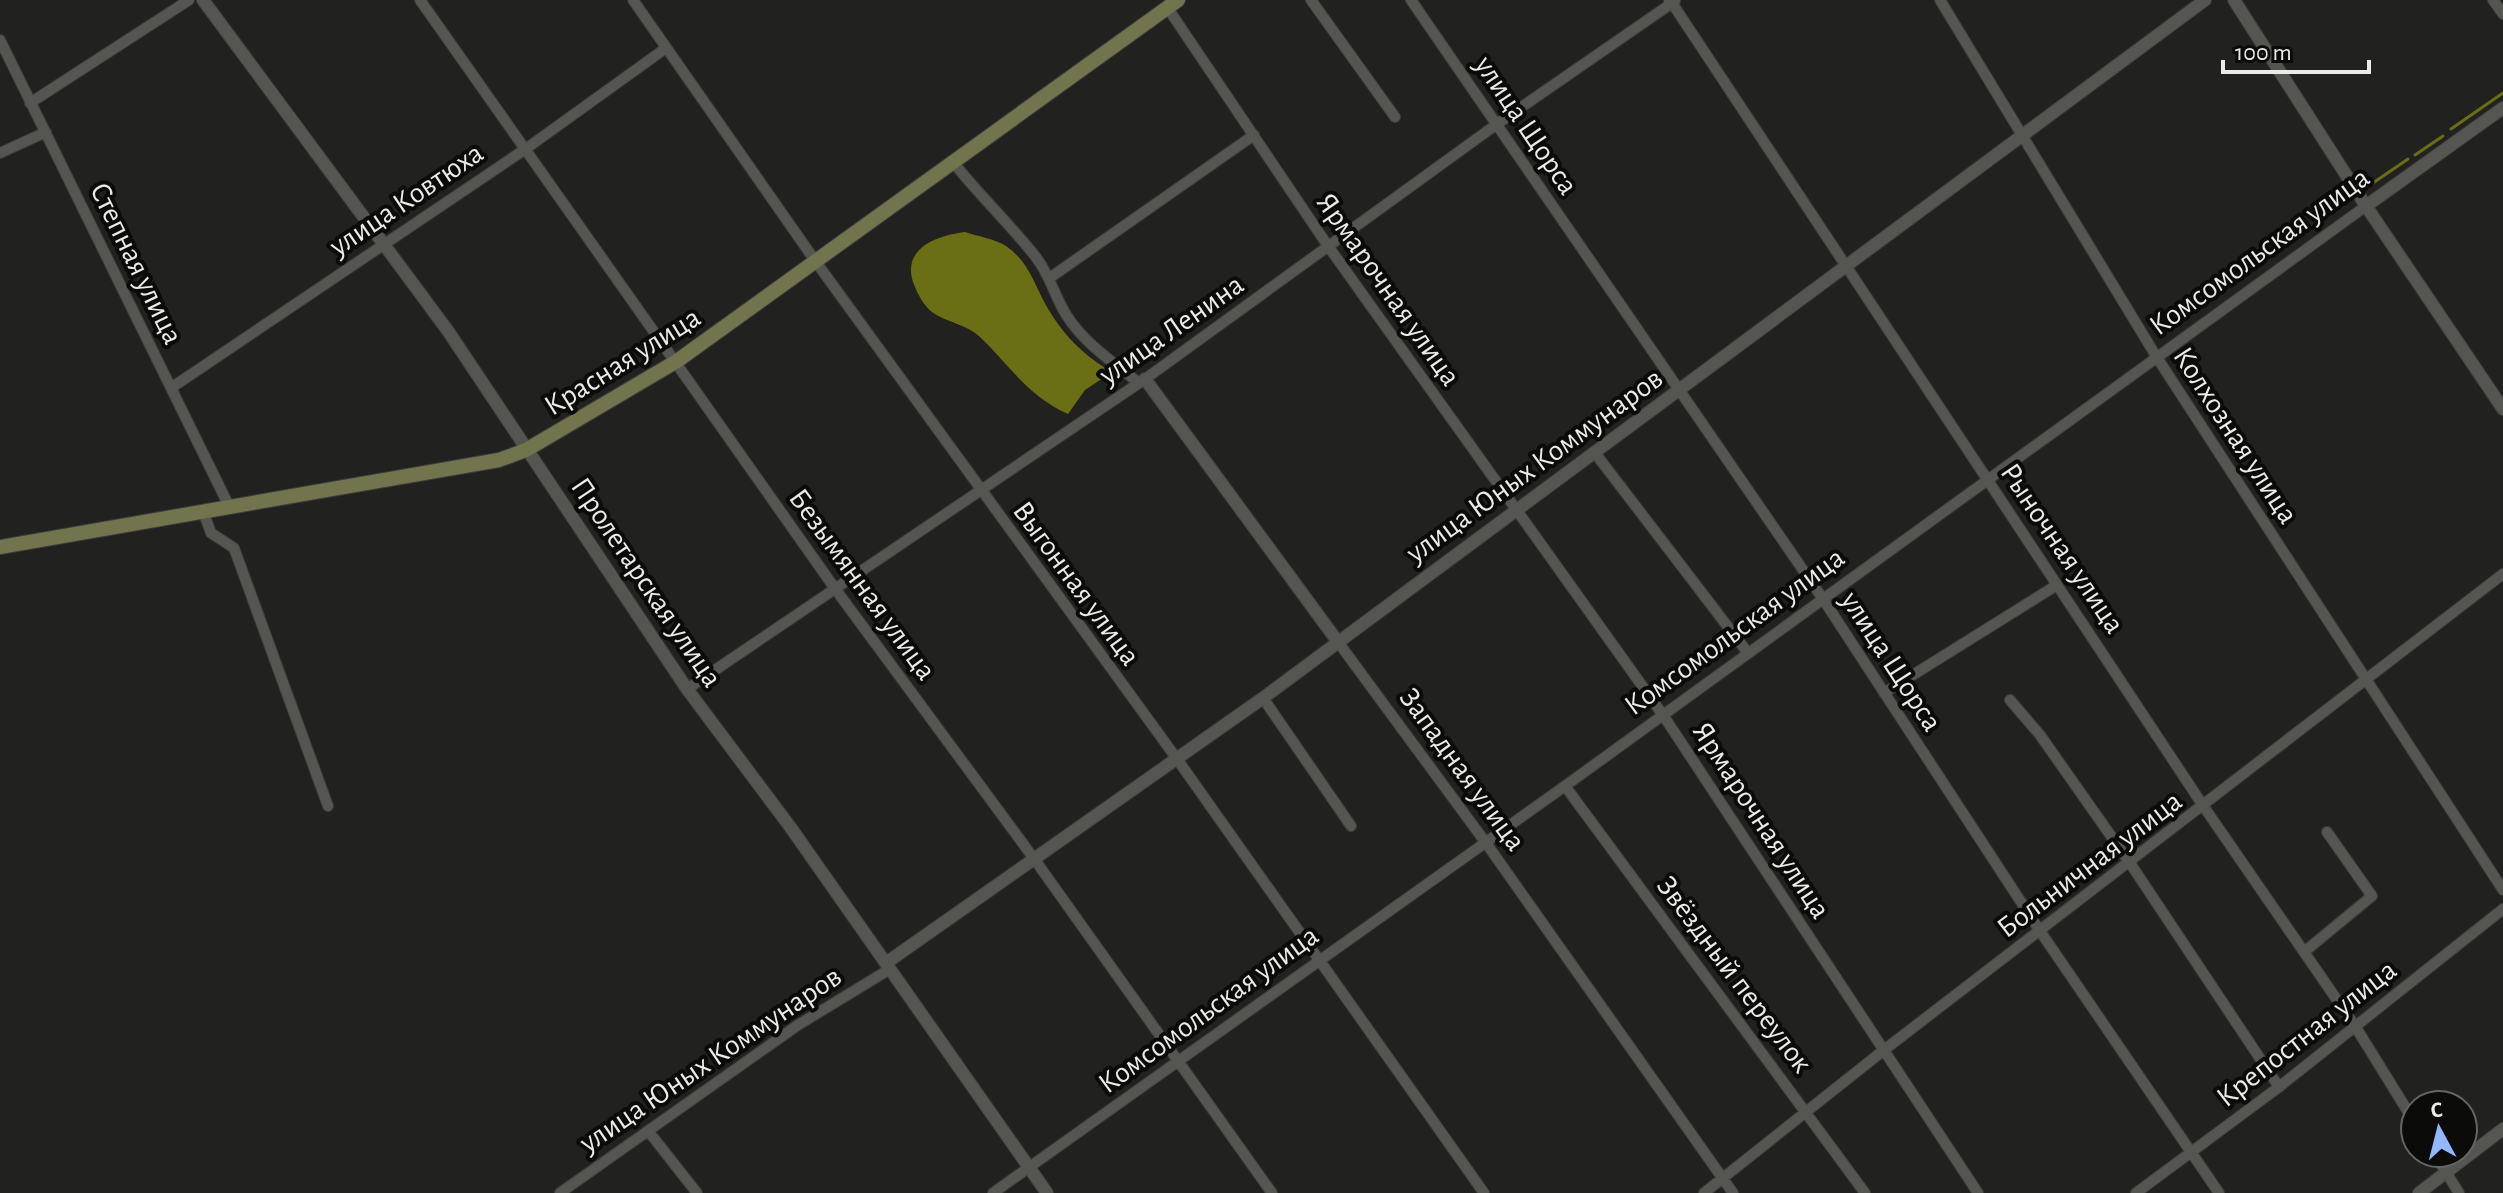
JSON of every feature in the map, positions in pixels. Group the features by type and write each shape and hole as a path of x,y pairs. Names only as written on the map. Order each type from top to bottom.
{"main road":[{"name":"Красная улица","path":"0,547 499,460 526,450 677,361 1172,4"}],"street":[{"path":"30,103 189,0"},
{"name":"Пролетарская улица","path":"203,0 448,331 687,689 888,966 1047,1193"},
{"name":"Безымянная улица","path":"420,0 836,590 1035,860 1272,1193"},
{"name":"Выгонная улица","path":"633,0 978,490 1177,759 1484,1193"},
{"path":"1311,0 1395,117"},
{"name":"улица Щорса","path":"1411,0 1823,599 2040,931 2219,1193"},
{"name":"Колхозная улица","path":"1940,0 2156,356 2503,890"},
{"name":"улица Юных Коммунаров","path":"560,1193 798,1025 888,966 1263,698 2205,0"},
{"path":"2234,0 2366,206 2503,409"},
{"path":"2493,0 2503,14"},
{"name":"улица Ленина","path":"687,689 1142,381 1673,1"},
{"name":"Рыночная улица","path":"1673,1 1845,266 2204,807 2355,1026 2399,1097"},
{"name":"Ярмарочная улица","path":"1172,4 1328,246 1663,715 1978,1193"},
{"name":"Степная улица","path":"0,40 229,506"},
{"name":"улица Ковтюха","path":"171,388 527,148 666,48"},
{"name":"Комсомольская улица","path":"993,1193 1486,843 2503,108"},
{"path":"0,153 46,132"},
{"path":"1051,277 1254,135"},
{"path":"953,162 973,188 1002,215 1051,277 1066,315 1087,340 1142,381"},
{"name":"Западная улица","path":"1142,381 1486,843 1733,1193"},
{"path":"1595,453 1748,653"},
{"path":"203,511 211,533 234,548 328,806"},
{"name":"Больничная улица","path":"1704,1193 1884,1050 2204,807 2503,574"},
{"path":"1884,693 2057,585"},
{"path":"1263,698 1351,826"},
{"path":"2010,700 2040,735 2130,863 2279,1087"},
{"name":"Звёздный переулок","path":"1565,786 1865,1193"},
{"path":"2304,952 2372,896 2327,832"},
{"name":"Крепостная улица","path":"2136,1193 2279,1087 2503,909"},
{"path":"2419,1193 2503,1129"},
{"path":"649,1132 697,1193"},
{"path":"2444,1169 2459,1193"}],"shaded area":[{"path":"965,232 997,241 1014,252 1026,266 1047,307 1067,336 1083,352 1112,372 1085,390 1068,414 1031,390 975,333 932,312 920,297 911,274 915,255 941,237"}],"waterway":[{"path":"2451,129 2503,93"},
{"path":"2415,155 2443,136"},
{"path":"2370,185 2408,159"}]}
